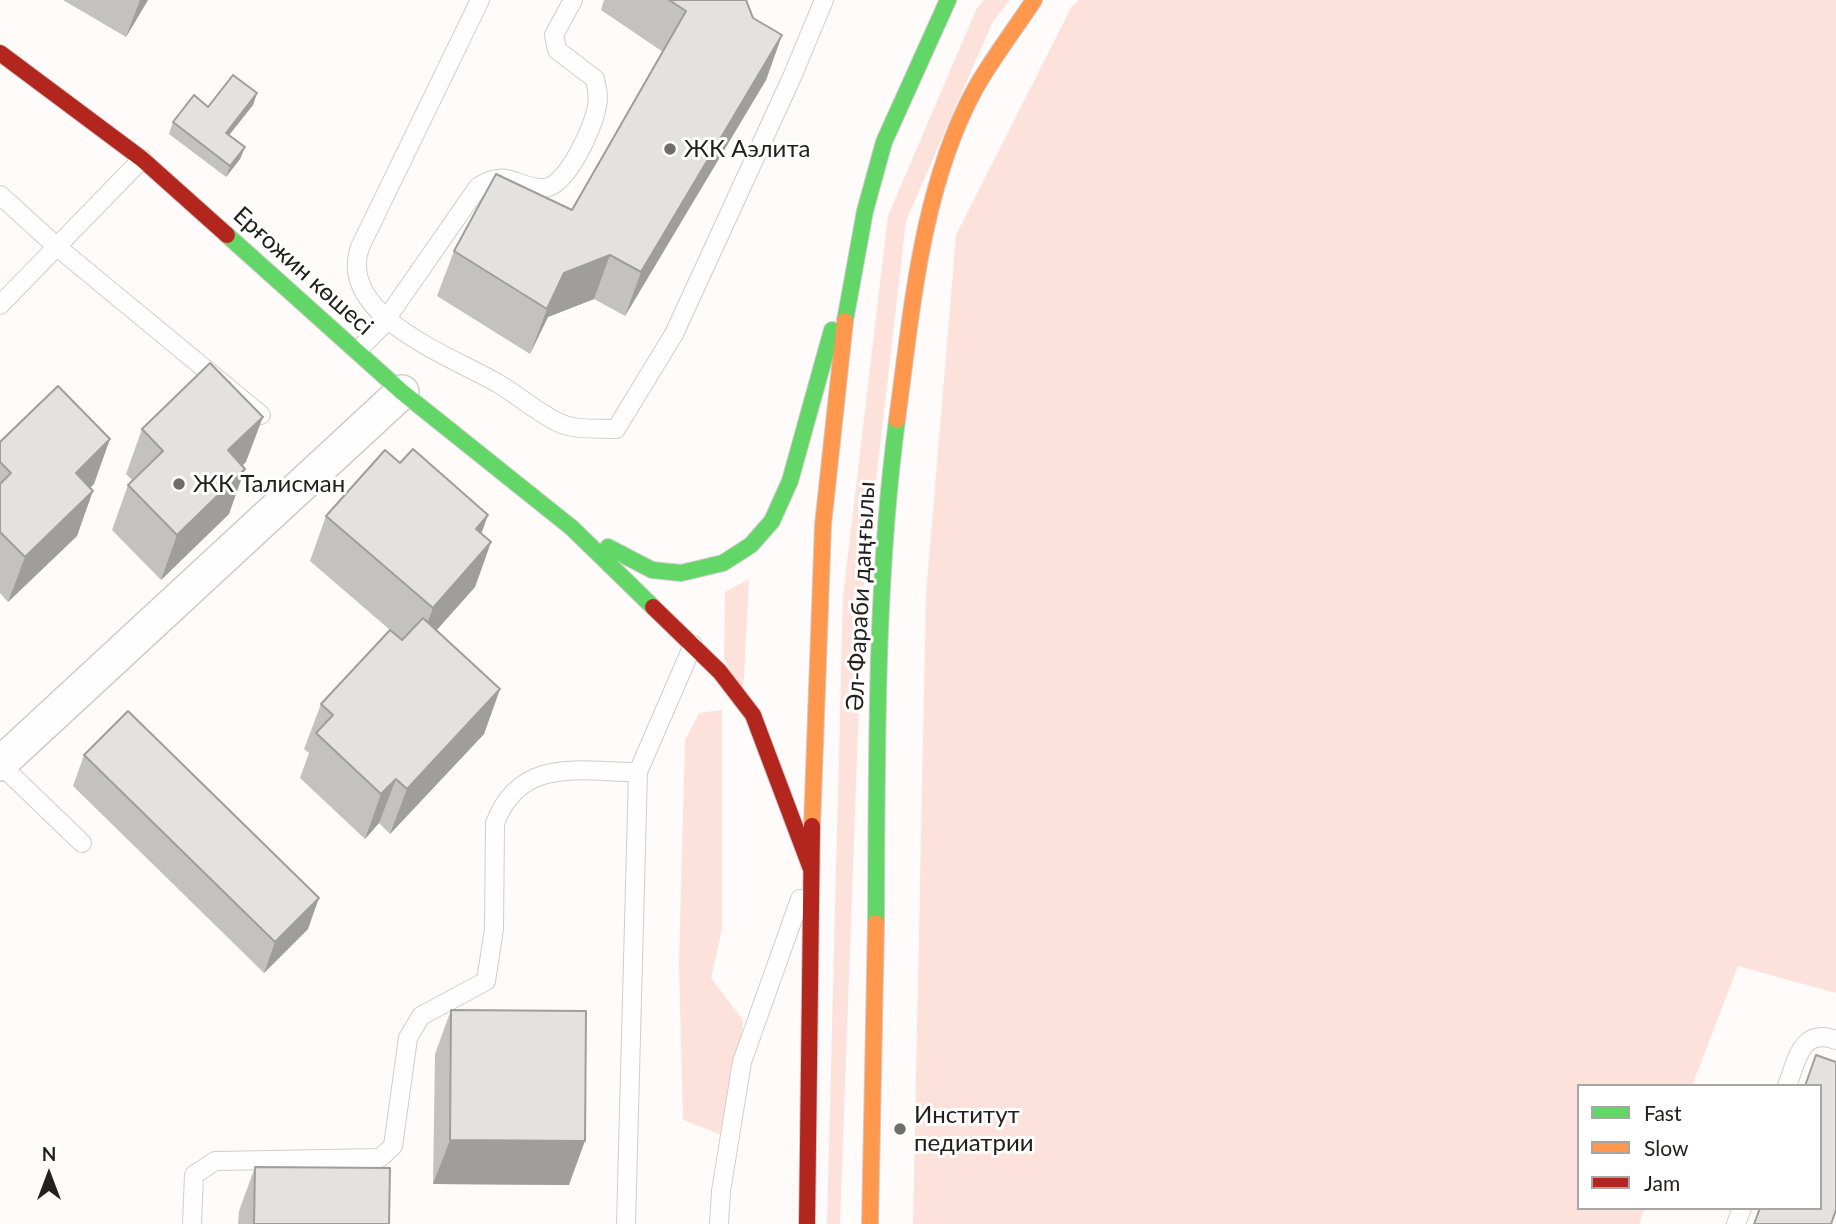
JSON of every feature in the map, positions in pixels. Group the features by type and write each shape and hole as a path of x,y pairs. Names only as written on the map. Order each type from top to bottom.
{"main road":[{"name":"Әл-Фараби даңғылы","path":"807,1224 811,1120 811,869 815,664 824,496 839,364 864,213 885,140 948,0"},
{"name":"Әл-Фараби даңғылы","path":"870,1224 878,673 885,511 923,244 943,165 975,90 1034,0"},
{"name":"Ерғожин көшесі","path":"0,53 142,159 402,392 572,528 720,672 753,715 811,869"},
{"name":"Ерғожин көшесі","path":"572,528 652,570 681,573 723,563 751,545 772,521 790,481 864,213"}],"street":[{"path":"0,764 402,392"}],"lane":[{"path":"480,0 355,263 357,281 384,320 500,384 566,426 616,429 674,334 792,77 824,0"},
{"path":"358,350 384,320 478,187 493,177 509,177 544,188 558,184 569,171 597,109 598,96 595,79 557,50 554,35 573,0"},
{"path":"0,304 142,159"},
{"path":"0,195 56,246 261,415"},
{"path":"626,1224 638,772 693,645"},
{"path":"0,764 82,843"},
{"path":"192,1224 194,1175 215,1161 380,1158 393,1146 408,1038 421,1016 486,981 494,929 495,823 502,806 518,786 537,775 638,772"},
{"path":"719,1224 721,1191 742,1062 811,869"},
{"path":"1788,1084 1801,1049 1812,1038 1823,1035 1836,1040"}],"shaded area":[{"path":"984,0 1010,0 992,23 906,221 863,592 840,1224 827,1224 843,596 888,216 976,10"},
{"path":"1079,0 1836,0 1836,993 1738,966 1693,1084 1577,1084 1577,1210 1644,1210 1639,1224 913,1224 926,594 956,235 1071,8"},
{"path":"749,579 743,694 724,659 725,592"},
{"path":"722,710 722,929 711,978 743,1020 730,1138 683,1120 679,964 685,740 699,713"}],"building":[{"name":"ЖК Аэлита","path":"669,0 746,0 753,18 782,35 641,272 610,255 564,273 547,309 454,251 496,174 572,210 686,11"},
{"path":"233,75 257,93 226,133 245,147 230,166 173,122 194,95 208,107"},
{"name":"ЖК Талисман","path":"210,363 263,417 228,450 245,469 177,535 128,485 163,451 142,429"},
{"path":"58,386 110,439 76,473 93,491 25,557 0,532 0,484 11,473 0,462 0,442"},
{"path":"413,449 488,515 476,529 491,542 433,608 326,516 385,450 400,463"},
{"path":"423,618 500,689 407,789 396,779 381,794 316,733 333,715 321,704 390,630 402,640"},
{"path":"128,711 319,898 275,942 84,755"},
{"path":"451,1010 586,1011 585,1141 450,1140"},
{"path":"1816,1055 1836,1062 1836,1210 1831,1224 1754,1224 1759,1210 1822,1210 1822,1084 1806,1084"},
{"path":"255,1167 390,1168 389,1224 254,1224"}],"traffic: fast":[{"path":"845,321 865,211 884,142 948,0"},
{"path":"227,235 402,392 572,528 653,607"},
{"path":"608,547 652,570 681,573 723,563 751,545 772,521 790,481 832,330"},
{"path":"876,923 881,608 897,420"}],"traffic: slow":[{"path":"897,420 921,251 942,167 975,89 1034,0"},
{"path":"812,826 823,525 845,321"},
{"path":"870,1224 876,923"}],"traffic: jam":[{"path":"0,53 142,159 227,235"},
{"path":"653,607 720,672 753,715 811,869"},
{"path":"807,1224 812,826"}],"place":[{"name":"ЖК Аэлита","path":"670,149"},
{"name":"ЖК Талисман","path":"179,484"},
{"name":"Институт педиатрии","path":"900,1129"}]}
